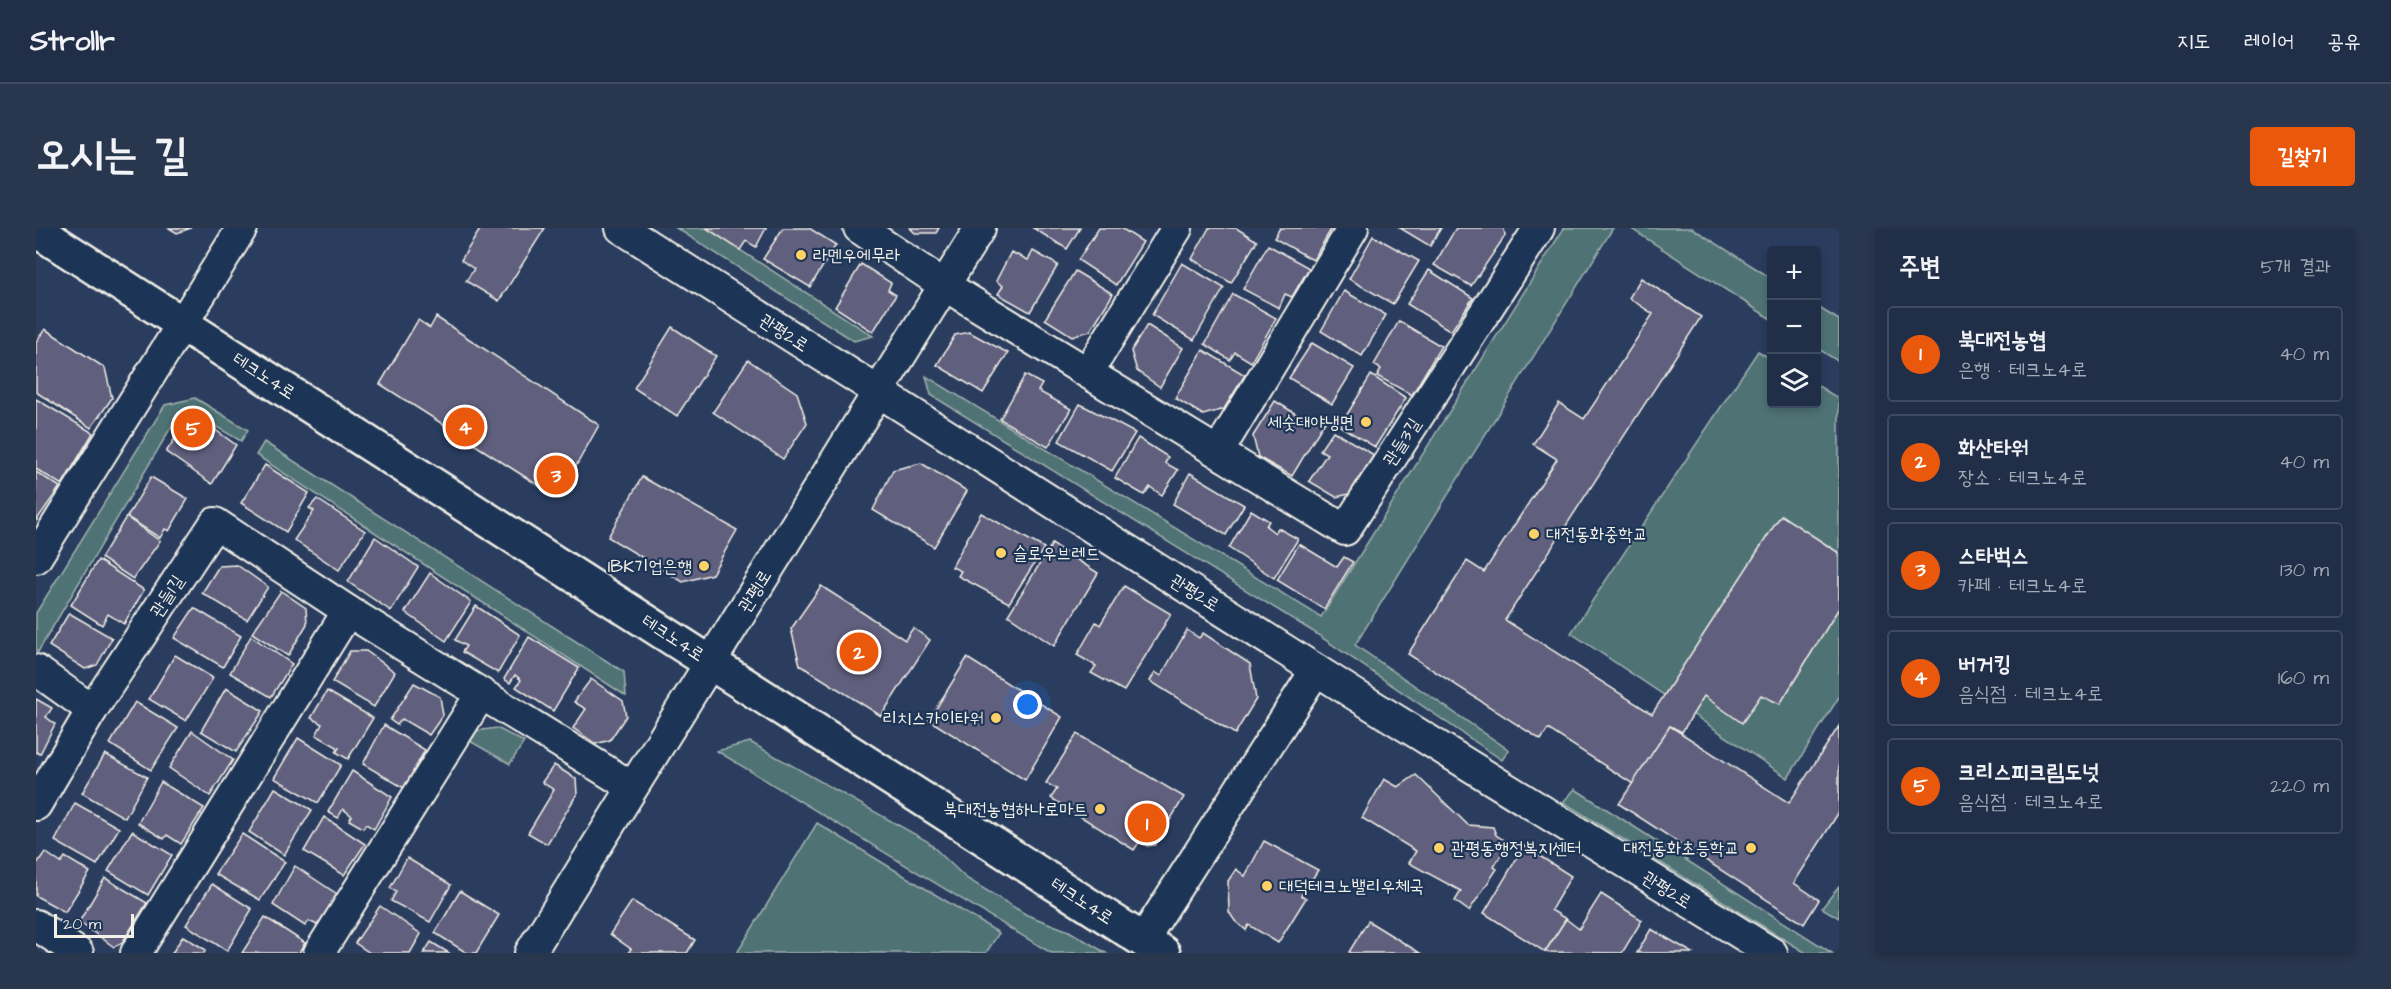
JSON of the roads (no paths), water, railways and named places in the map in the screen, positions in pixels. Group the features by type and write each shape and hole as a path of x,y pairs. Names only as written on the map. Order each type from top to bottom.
{"main road":[{"name":"테크노4로","path":"36,230 1153,947"}],"street":[{"path":"36,558 242,228"},
{"name":"관평2로","path":"621,228 1316,670 1772,953"},
{"name":"관들3길","path":"859,228 944,285 1345,530 1539,228"},
{"name":"관평1로","path":"530,953 980,228"},
{"path":"1088,372 1177,228"},
{"path":"1218,452 1353,228"},
{"name":"관들1길","path":"36,805 92,710 215,523 348,611 632,787"},
{"path":"136,953 348,611"},
{"path":"36,670 92,710"},
{"path":"1153,947 1316,670"},
{"path":"319,953 481,694"},
{"path":"36,926 78,953"}],"place":[{"name":"라멘우에무라","path":"801,255"},
{"name":"세숫대야냉면","path":"1366,422"},
{"name":"버거킹","path":"465,427"},
{"name":"크리스피크림도넛","path":"193,428"},
{"name":"스타벅스","path":"556,475"},
{"name":"대전동화중학교","path":"1534,534"},
{"name":"슬로우브레드","path":"1001,553"},
{"name":"IBK기업은행","path":"704,566"},
{"name":"화산타워","path":"859,652"},
{"name":"리치스카이타워","path":"996,718"},
{"name":"북대전농협하나로마트","path":"1100,809"},
{"name":"북대전농협","path":"1147,823"},
{"name":"관평동행정복지센터","path":"1439,848"},
{"name":"대전동화초등학교","path":"1751,848"},
{"name":"대덕테크노밸리우체국","path":"1267,886"}]}
